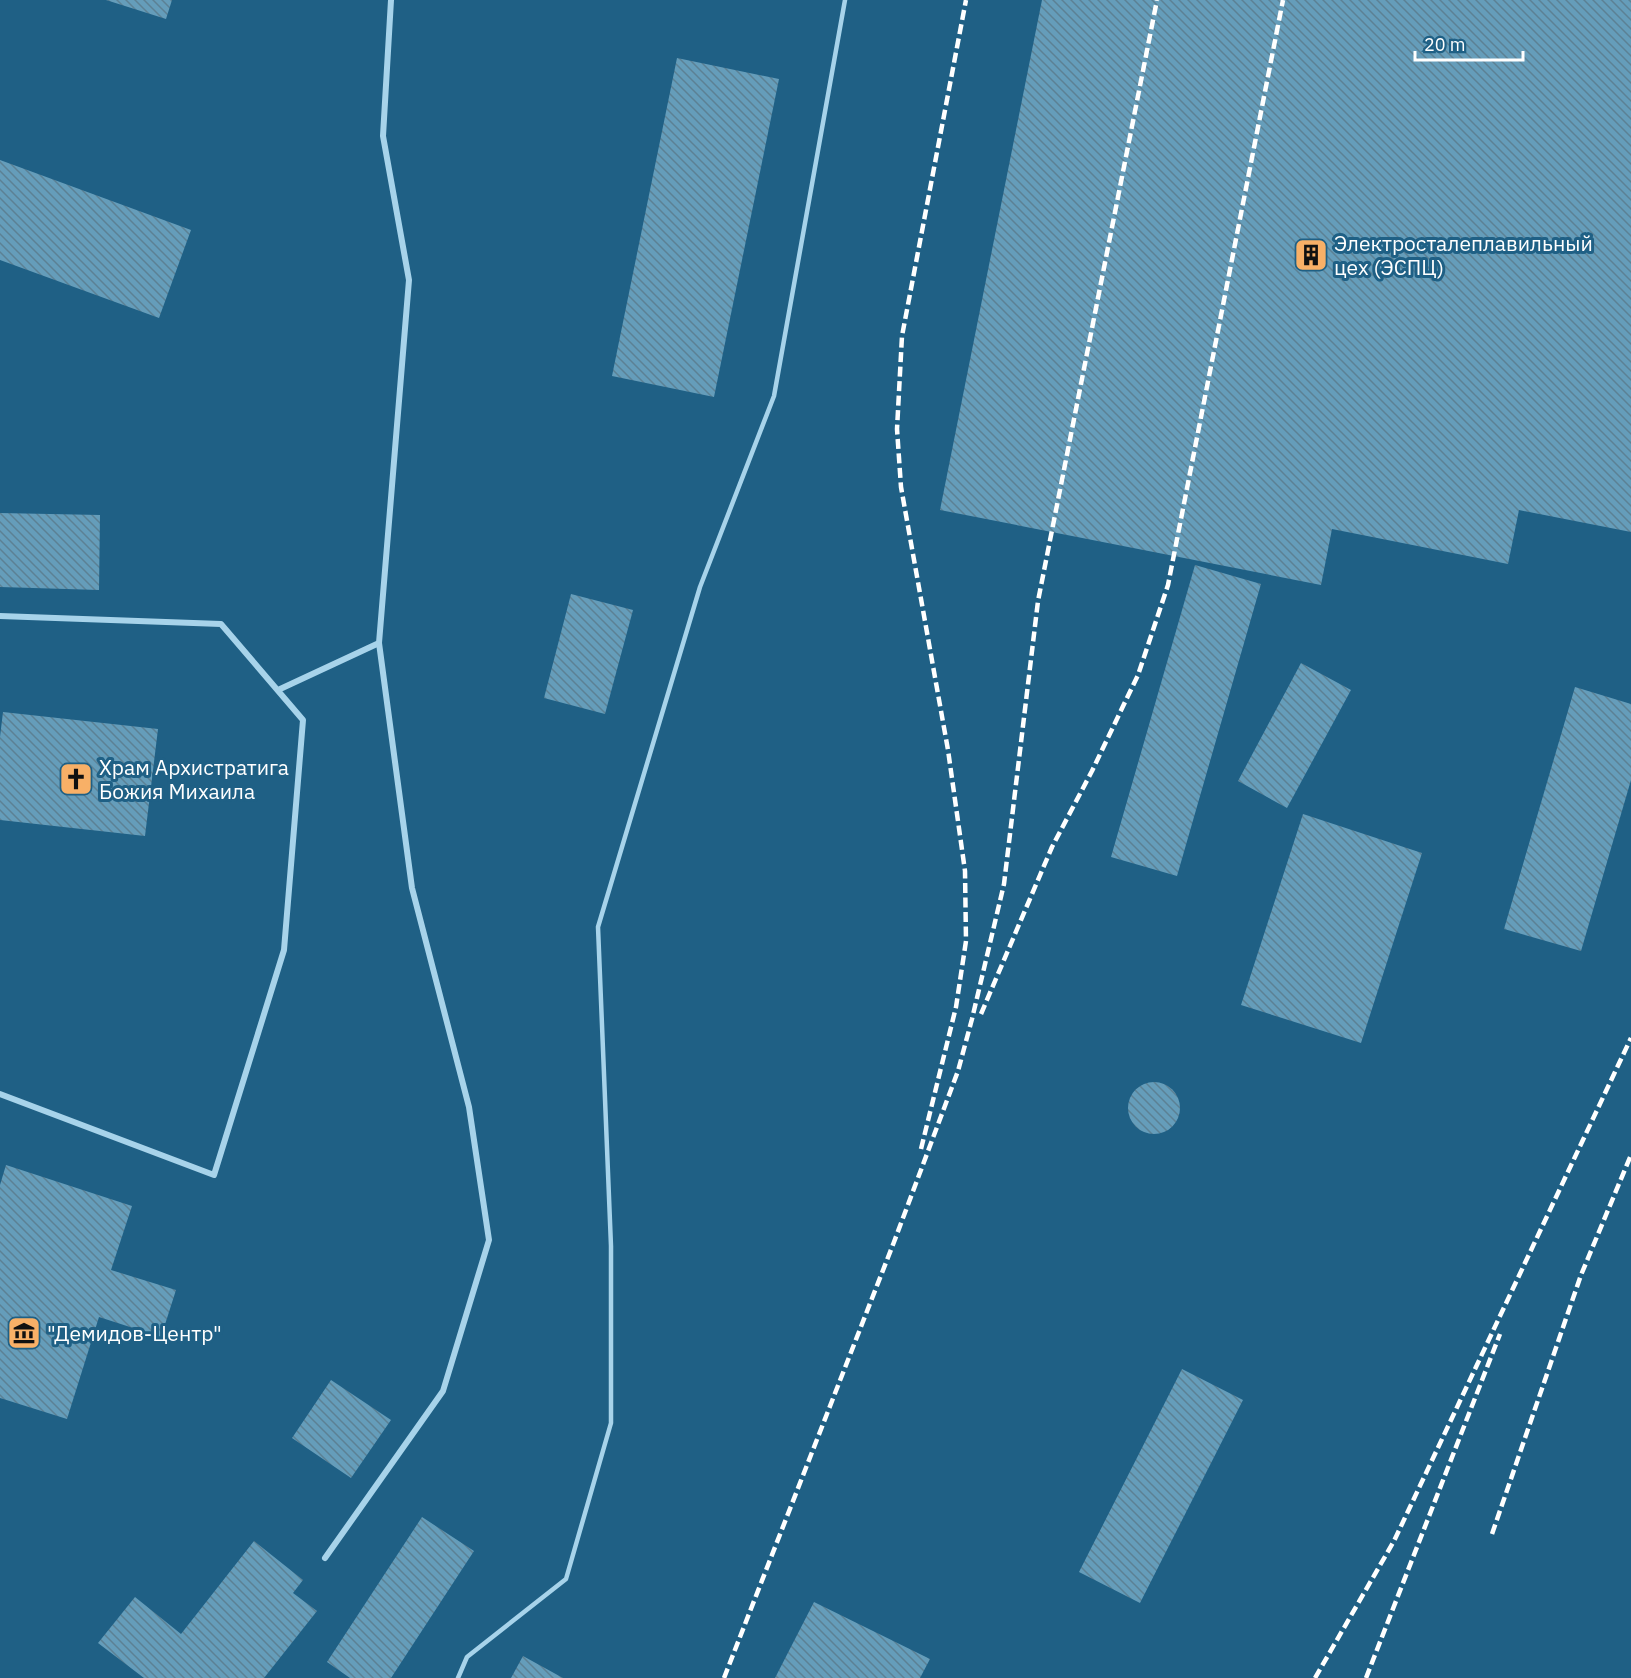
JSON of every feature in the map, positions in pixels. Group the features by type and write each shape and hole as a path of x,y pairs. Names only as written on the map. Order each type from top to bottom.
{"street":[{"path":"325,1558 443,1391 489,1240 469,1107 412,888 379,643 409,280 383,136 391,0"},
{"path":"0,616 221,624 303,720 284,950 214,1175 0,1094"},
{"path":"278,690 379,643"}],"lane":[{"path":"458,1678 467,1657 567,1578 611,1423 611,1246 598,927 700,587 774,396 845,0"}],"building":[{"path":"106,0 172,0 166,19"},
{"name":"Электросталеплавильный цех (ЭСПЦ)","path":"1042,0 1631,0 1631,532 1519,510 1508,564 1332,529 1321,585 940,510"},
{"path":"677,58 779,79 714,397 612,376"},
{"path":"0,160 191,230 159,318 0,260"},
{"path":"0,513 100,515 99,590 0,587"},
{"path":"1195,565 1261,584 1177,876 1111,857"},
{"path":"571,594 633,610 605,714 544,698"},
{"path":"1301,663 1351,690 1287,808 1238,781"},
{"path":"1575,687 1631,704 1631,780 1581,951 1504,929"},
{"name":"Храм Архистратига Божия Михаила","path":"3,712 158,729 145,836 0,820 0,737"},
{"path":"1303,814 1422,853 1361,1043 1241,1005"},
{"path":"1149,1082 1159,1082 1173,1089 1180,1108 1173,1127 1159,1134 1149,1134 1139,1130 1132,1123 1128,1113 1128,1103 1132,1093 1139,1086"},
{"path":"6,1165 132,1206 111,1270 176,1290 161,1337 99,1317 67,1419 0,1398 0,1185"},
{"path":"1182,1369 1243,1400 1140,1603 1079,1572"},
{"path":"331,1380 391,1420 351,1478 292,1438"},
{"path":"422,1517 474,1551 391,1678 350,1678 327,1662"},
{"path":"254,1541 303,1580 293,1593 317,1611 264,1678 144,1678 98,1643 135,1597 181,1634"},
{"path":"814,1602 930,1659 920,1678 775,1678"},
{"path":"523,1656 563,1678 511,1678"}],"railway":[{"path":"921,1149 956,1007 966,941 965,871 948,750 901,487 897,429 902,336 966,0"},
{"path":"724,1678 894,1242 958,1071 972,1019 1004,884 1038,601 1157,0"},
{"path":"981,1014 1052,847 1138,675 1168,585 1283,0"},
{"path":"1315,1678 1394,1541 1631,1038"},
{"path":"1492,1534 1581,1275 1631,1155"},
{"path":"1366,1678 1500,1334"}],"place":[{"name":"Электросталеплавильный цех (ЭСПЦ)","path":"1311,255"},
{"name":"Храм Архистратига Божия Михаила","path":"76,779"},
{"name":"\"Демидов-Центр\"","path":"24,1333"}]}
